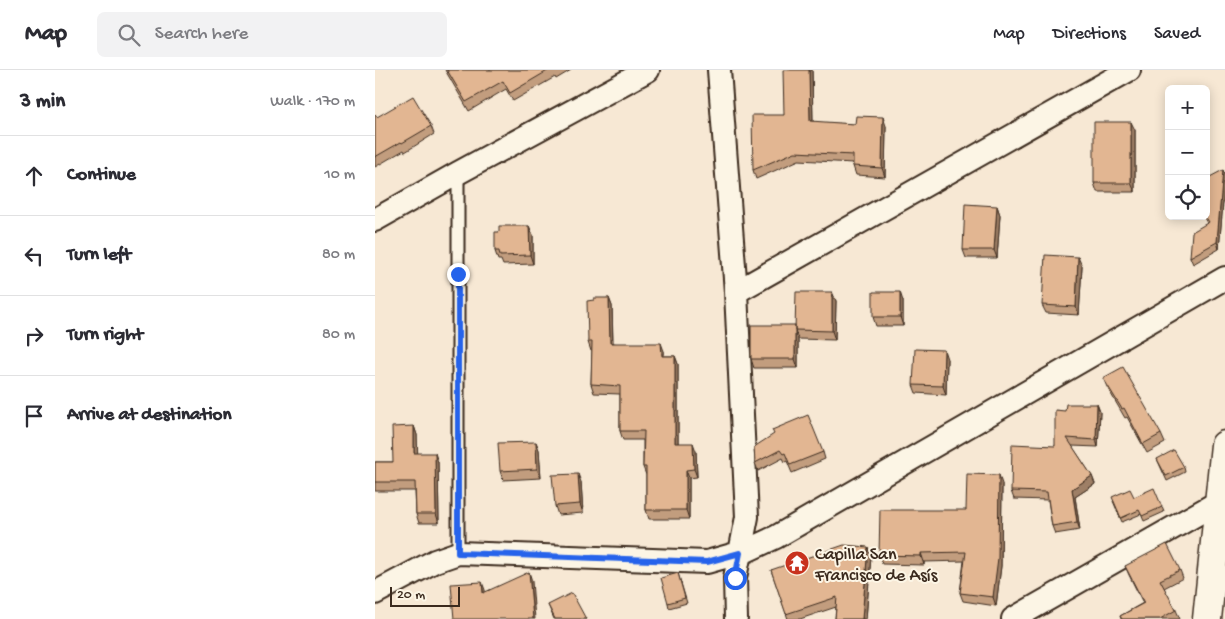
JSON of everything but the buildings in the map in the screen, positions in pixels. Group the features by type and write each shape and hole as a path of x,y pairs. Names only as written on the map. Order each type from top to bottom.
{"street":[{"path":"375,220 648,70"},
{"path":"719,70 736,292 747,517 735,578 736,619"},
{"path":"736,292 1129,70"},
{"path":"375,593 435,561 458,553 707,562 740,553 785,532 1225,278"},
{"path":"1207,619 1225,445"},
{"path":"1013,619 1220,501"}],"lane":[{"path":"458,173 458,553"}],"place":[{"name":"Capilla San Francisco de Asís","path":"797,563"}],"route":[{"path":"458,274 458,553 707,562 740,553 735,578"}]}
